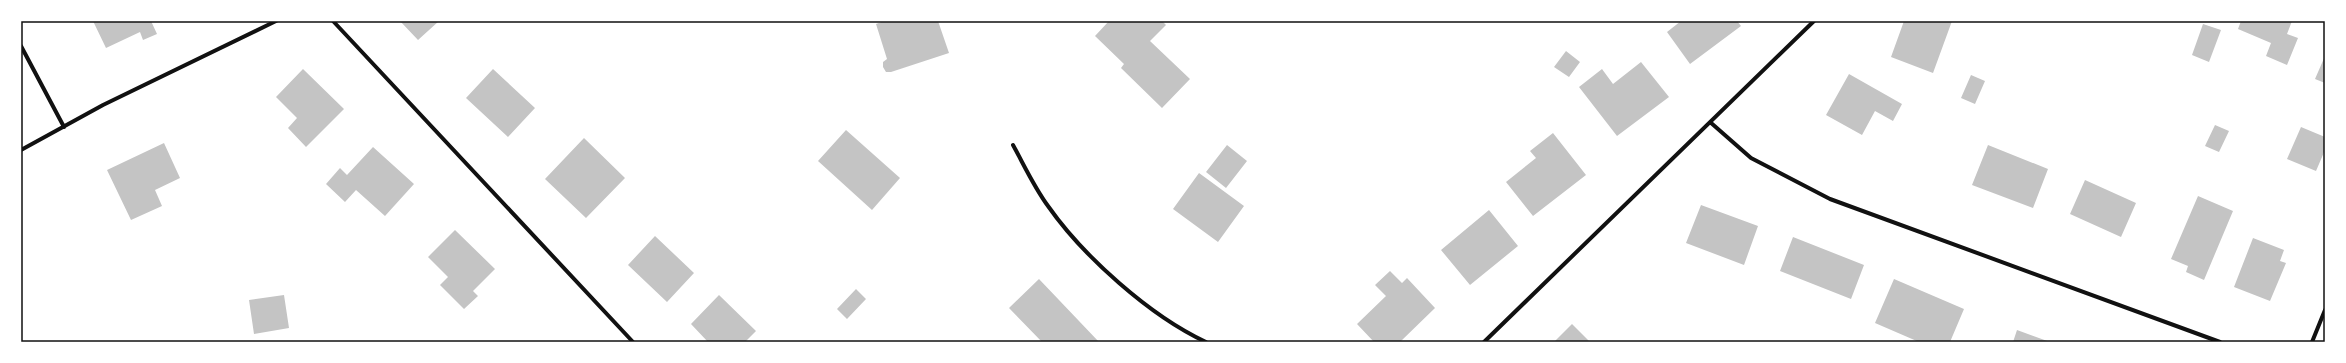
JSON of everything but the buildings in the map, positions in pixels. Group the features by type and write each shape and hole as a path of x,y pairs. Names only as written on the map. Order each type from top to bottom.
{"street":[{"path":"21,150 103,105 276,21"},
{"path":"333,21 633,342"},
{"path":"1484,342 1814,21"},
{"path":"21,46 64,127"},
{"path":"1710,122 1751,158 1830,199 2220,342"},
{"path":"1013,145 1047,206 1072,236 1109,273 1147,306 1184,330 1206,342"},
{"path":"2312,342 2325,310"}]}
